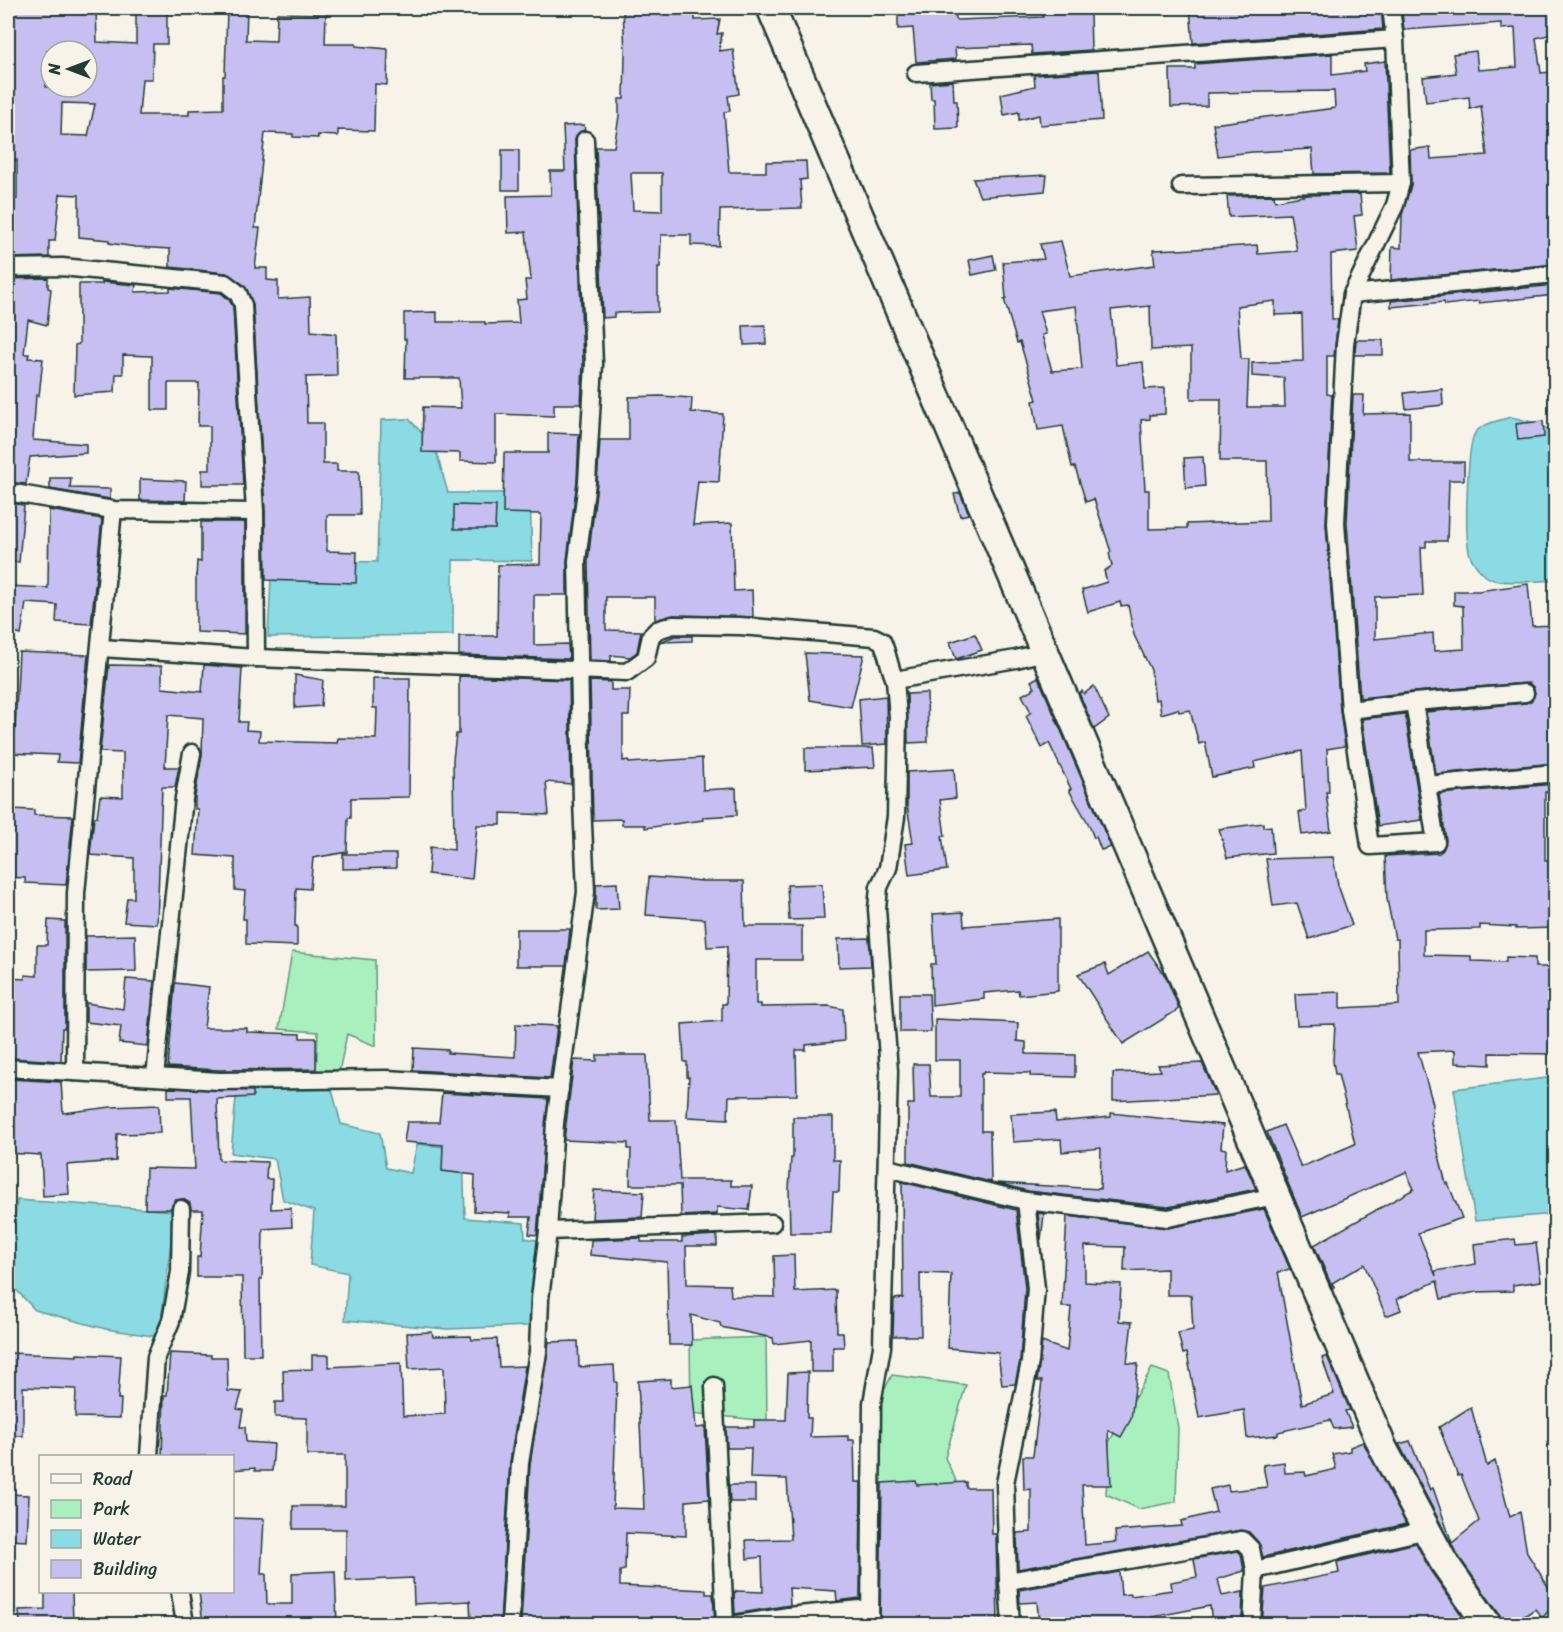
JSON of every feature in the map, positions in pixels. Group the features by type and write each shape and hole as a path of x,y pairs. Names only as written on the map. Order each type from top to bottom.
{"main road":[{"path":"771,8 1383,1448 1443,1562 1487,1624"}],"street":[{"path":"1391,8 1395,39 1401,183 1395,205 1352,294 1345,344 1336,523 1350,710 1370,846 1436,842 1414,702"},
{"path":"916,73 1395,39"},
{"path":"510,1624 520,1463 538,1352 540,1299 548,1231 555,1123 586,892 577,561 587,482 594,364 585,140"},
{"path":"1181,186 1401,183"},
{"path":"8,268 62,267 225,283 238,293 243,305 255,512 256,657"},
{"path":"1352,294 1556,274"},
{"path":"8,492 113,510 255,512"},
{"path":"75,1072 76,893 113,510"},
{"path":"101,648 256,657 627,672 646,657 651,636 657,630 673,625 740,626 874,637 882,641 895,680 898,717 896,817 888,868 879,887 876,909 889,1071 882,1347 872,1403 870,1616 789,1616 738,1624"},
{"path":"895,680 1044,652"},
{"path":"1350,710 1525,693"},
{"path":"155,1077 184,798 192,753"},
{"path":"1427,785 1556,773"},
{"path":"8,1068 219,1081 386,1079 560,1089"},
{"path":"887,1168 1026,1201 1168,1218 1275,1196"},
{"path":"1011,1624 1005,1483 1030,1362 1036,1288 1026,1201"},
{"path":"149,1455 156,1357 171,1321 180,1272 181,1209"},
{"path":"548,1231 772,1223"},
{"path":"714,1386 725,1624"},
{"path":"1255,1570 1426,1530"},
{"path":"1008,1581 1242,1540 1251,1549 1255,1570 1252,1624"},
{"path":"180,1593 185,1624"}],"green space":[{"path":"292,952 375,960 376,1046 347,1034 339,1072 316,1073 318,1032 279,1029"},
{"path":"766,1337 767,1421 691,1413 690,1340"},
{"path":"1152,1368 1169,1374 1178,1428 1176,1502 1139,1509 1106,1494 1109,1442"},
{"path":"892,1375 966,1385 945,1458 971,1511 876,1504 877,1404"}],"water":[{"path":"1511,417 1536,423 1555,433 1555,580 1496,581 1479,569 1470,555 1467,532 1467,495 1474,435 1485,425"},
{"path":"409,419 435,447 448,493 530,493 532,561 453,560 453,635 268,637 272,560 377,562 381,420"},
{"path":"1555,1077 1555,1214 1475,1221 1454,1089"},
{"path":"330,1082 341,1124 380,1133 386,1168 411,1173 417,1144 463,1149 465,1218 524,1223 525,1238 542,1241 530,1326 447,1329 345,1320 348,1273 310,1265 314,1211 283,1200 275,1159 231,1153 237,1086"},
{"path":"17,1200 175,1211 159,1337 106,1329 35,1310 8,1281"}],"building":[{"path":"9,8 96,8 97,39 39,39 39,99 99,99 99,42 136,44 136,8 167,8 167,44 153,44 152,79 142,79 139,115 189,115 189,110 223,109 227,8 247,8 246,40 276,41 277,13 326,14 325,44 356,44 356,46 388,49 387,85 375,84 374,131 338,130 338,136 318,135 318,138 265,133 255,228 260,228 255,268 267,268 267,280 278,281 278,299 310,297 311,331 336,334 337,376 306,377 307,423 323,423 323,464 337,464 337,471 359,471 360,515 327,515 327,551 357,552 356,583 266,580 265,511 253,304 244,285 226,273 170,267 170,249 136,247 109,243 109,240 79,237 79,195 60,194 55,241 49,241 49,257 8,258 8,199 17,199 17,160 8,160","holes":["62,103 95,104 88,136 61,135"]},
{"path":"623,8 695,8 695,20 720,19 717,34 722,33 719,51 733,49 739,94 728,96 730,111 724,112 729,172 766,172 766,162 806,161 807,179 800,180 802,208 720,210 719,246 691,245 691,235 661,235 658,312 614,313 614,317 603,318 596,147 614,147 619,99 624,99","holes":["631,173 662,173 662,211 633,210"]},
{"path":"898,8 955,8 956,20 1090,13 1091,50 1032,54 1031,45 955,48 956,59 916,62 913,28 898,29"},
{"path":"1190,8 1381,8 1383,29 1193,43"},
{"path":"1438,8 1556,8 1556,33 1536,38 1541,73 1550,72 1552,109 1556,109 1556,264 1391,280 1392,247 1401,248 1402,215 1411,185 1410,150 1430,147 1431,159 1487,155 1481,106 1470,109 1469,97 1426,102 1423,77 1456,73 1453,54 1476,51 1478,70 1517,67 1515,28 1501,29 1501,23 1404,30 1402,12"},
{"path":"1332,54 1332,75 1365,71 1364,64 1385,61 1390,173 1314,174 1312,149 1218,156 1213,124 1335,108 1334,91 1207,93 1207,106 1171,107 1170,69 1195,69 1195,64"},
{"path":"1099,71 1102,120 1040,125 1039,115 1019,120 1019,112 1004,115 1001,94 1035,86 1034,75"},
{"path":"953,81 954,101 957,101 958,128 935,129 934,99 931,99 930,83"},
{"path":"584,125 585,130 579,132 575,140 583,364 581,404 554,404 554,416 496,414 496,462 460,461 460,453 422,452 423,407 461,408 459,378 405,378 404,313 437,312 437,322 519,323 517,300 527,299 525,280 531,280 526,232 508,233 507,196 551,195 550,171 565,171 563,126"},
{"path":"502,150 519,150 519,190 502,190"},
{"path":"1047,175 1045,191 980,197 973,179"},
{"path":"1360,194 1362,215 1354,216 1358,251 1331,254 1332,319 1338,319 1334,356 1327,356 1327,394 1332,395 1326,524 1340,711 1345,746 1327,749 1329,792 1326,792 1331,831 1302,835 1299,812 1306,811 1302,751 1254,762 1255,768 1212,777 1205,742 1199,744 1190,710 1179,712 1178,709 1161,714 1159,699 1155,700 1151,670 1134,635 1128,605 1121,606 1120,602 1088,612 1082,590 1107,582 1104,571 1112,566 1109,553 1111,552 1094,499 1086,502 1075,467 1072,467 1063,426 1038,430 1033,401 1037,400 1020,342 1017,343 1004,299 1006,299 1003,262 1044,259 1040,244 1061,241 1070,276 1155,265 1153,250 1257,245 1258,254 1297,251 1290,214 1229,217 1227,196 1274,195 1275,201 1308,195","holes":["1275,301 1275,315 1302,314 1303,361 1252,363 1252,376 1284,378 1285,407 1247,407 1249,359 1241,359 1237,306","1076,306 1082,369 1052,371 1042,335 1046,334 1039,311","1150,306 1151,350 1191,348 1191,399 1221,399 1220,461 1267,461 1268,521 1187,524 1187,528 1149,529 1149,490 1145,490 1141,420 1150,419 1150,415 1165,414 1165,388 1145,389 1143,362 1116,365 1111,310"]},
{"path":"993,255 996,270 972,275 969,260"},
{"path":"48,278 48,288 51,289 47,325 28,320 24,354 29,354 28,358 43,359 39,396 36,395 33,440 86,444 86,453 30,457 26,484 8,482 8,279"},
{"path":"102,282 136,285 135,292 170,291 170,288 221,293 229,300 233,307 243,485 202,485 202,470 210,470 210,426 198,426 199,383 168,383 168,410 152,410 152,356 123,355 123,374 116,374 115,392 74,395 75,345 79,344 79,284 102,284"},
{"path":"1556,285 1556,295 1479,303 1479,301 1445,305 1444,302 1391,307 1391,301"},
{"path":"765,325 766,344 744,345 743,326"},
{"path":"1356,340 1383,340 1383,355 1355,355"},
{"path":"1442,389 1443,405 1406,409 1404,393"},
{"path":"1353,395 1364,395 1363,414 1410,413 1410,462 1464,462 1464,480 1449,480 1447,541 1426,541 1426,547 1421,547 1423,595 1375,597 1375,639 1433,633 1434,651 1464,649 1463,606 1454,605 1454,591 1478,591 1528,584 1532,626 1556,625 1553,711 1551,711 1556,763 1436,774 1426,712 1526,703 1531,701 1535,693 1529,683 1360,698 1347,523"},
{"path":"629,397 692,398 691,412 723,414 719,482 698,481 693,525 732,523 734,591 752,590 753,617 673,615 655,620 655,597 606,597 606,630 641,631 637,652 630,657 611,655 611,661 590,660 588,562 600,440 629,440"},
{"path":"1543,421 1544,437 1518,440 1516,424"},
{"path":"548,433 579,434 577,481 567,560 567,595 534,595 534,645 568,644 569,659 459,655 459,636 497,636 498,565 540,564 541,514 503,513 504,453 548,453"},
{"path":"1203,457 1205,486 1186,488 1184,458"},
{"path":"50,478 71,478 70,488 110,489 110,499 50,489"},
{"path":"140,479 186,481 185,501 140,500"},
{"path":"960,493 969,514 960,516 954,494"},
{"path":"8,503 24,505 19,562 8,562"},
{"path":"454,505 496,506 495,529 454,529"},
{"path":"49,510 102,519 91,624 56,622 57,605 26,603 21,635 8,631 8,586 48,588"},
{"path":"201,522 245,522 245,634 196,632 196,579 197,561 201,562"},
{"path":"975,634 982,650 956,659 950,642"},
{"path":"675,636 692,636 692,641 660,642"},
{"path":"19,652 88,655 78,763 57,762 58,755 8,753 8,729 15,730"},
{"path":"805,653 864,655 851,707 810,700"},
{"path":"109,665 162,666 162,688 202,692 204,665 242,668 239,722 247,722 246,730 260,731 259,741 337,743 338,738 376,739 377,708 373,708 373,678 410,678 409,797 351,798 347,852 313,858 310,889 296,888 297,946 246,944 246,919 243,919 245,891 235,890 235,858 195,855 198,809 195,809 195,796 202,755 203,718 168,715 165,767 179,767 175,787 162,787 157,924 124,922 127,898 134,898 134,858 90,855 94,817 97,817 100,796 123,797 123,753 100,752"},
{"path":"295,675 323,680 321,706 295,708"},
{"path":"459,676 569,680 571,784 546,782 549,815 501,813 501,825 477,825 472,879 428,874 430,847 454,850 453,760 456,734 459,734"},
{"path":"1038,677 1111,847 1101,850 1069,790 1071,789 1049,743 1042,748 1026,716 1031,712 1022,695 1035,688 1031,681"},
{"path":"590,681 611,682 611,690 630,690 629,716 623,716 623,761 628,760 629,763 702,758 703,790 736,788 737,815 703,817 703,820 645,828 645,825 622,825 622,819 593,820"},
{"path":"1094,686 1109,718 1094,729 1079,693 1082,691 1084,694"},
{"path":"927,693 928,742 908,743 907,694"},
{"path":"886,696 887,744 862,746 859,699"},
{"path":"1405,714 1422,820 1378,826 1362,719"},
{"path":"805,748 873,748 875,767 805,770"},
{"path":"954,769 956,798 940,800 947,870 909,875 905,844 913,843 907,805 907,772"},
{"path":"1556,784 1556,792 1545,792 1545,860 1556,860 1556,928 1516,929 1516,927 1480,925 1480,929 1424,930 1424,955 1471,956 1471,961 1506,962 1506,957 1535,958 1535,967 1556,967 1556,1054 1490,1053 1490,1065 1455,1063 1455,1050 1418,1052 1433,1104 1431,1123 1446,1184 1448,1183 1462,1218 1418,1233 1436,1276 1435,1271 1476,1264 1474,1244 1515,1239 1516,1245 1536,1243 1541,1281 1513,1285 1513,1291 1476,1292 1441,1299 1437,1281 1397,1299 1401,1310 1386,1316 1364,1264 1332,1283 1335,1288 1333,1289 1314,1245 1414,1189 1406,1172 1302,1217 1267,1132 1283,1125 1301,1167 1355,1144 1338,1074 1335,1074 1333,1061 1335,1024 1297,1025 1295,994 1340,992 1340,1008 1399,1005 1398,939 1395,939 1387,899 1385,856 1439,853 1443,850 1446,840 1439,794"},
{"path":"8,809 34,810 34,815 73,816 66,885 25,883 25,878 8,877"},
{"path":"1263,823 1263,827 1271,826 1273,853 1227,858 1219,829"},
{"path":"343,854 396,854 396,868 343,869"},
{"path":"1333,857 1338,885 1352,925 1309,939 1297,903 1273,906 1266,859"},
{"path":"649,877 744,881 745,926 802,926 802,960 756,960 756,1004 761,1004 761,1007 829,1006 843,1009 844,1041 806,1045 806,1050 796,1050 797,1095 729,1096 728,1119 687,1117 689,1077 687,1077 687,1062 684,1062 682,1024 722,1021 722,1004 726,1004 727,946 707,947 705,919 646,915"},
{"path":"617,883 619,909 596,910 596,884"},
{"path":"822,884 824,919 789,920 787,885"},
{"path":"963,912 964,926 1058,919 1058,991 1019,995 1018,990 984,993 984,999 932,1005 931,964 936,964 933,914"},
{"path":"48,920 65,921 65,1028 62,1028 61,1061 10,1058 8,978 25,979 25,975 37,976 37,945 47,945"},
{"path":"516,929 570,929 566,966 516,966"},
{"path":"135,935 136,971 86,972 86,936"},
{"path":"869,938 871,966 839,967 838,939"},
{"path":"1148,951 1166,977 1179,1008 1123,1044 1078,974 1105,964 1109,975"},
{"path":"126,979 154,981 148,1046 119,1043 121,1026 86,1022 86,1003 123,1009"},
{"path":"175,983 209,987 204,1028 247,1028 247,1032 300,1034 300,1038 316,1038 316,1069 219,1070 168,1067"},
{"path":"900,994 929,994 931,1032 900,1032"},
{"path":"935,1019 1018,1023 1017,1041 1026,1042 1026,1054 1075,1055 1075,1077 1030,1076 1030,1073 983,1072 981,1074 981,1131 990,1131 991,1182 908,1162 908,1104 914,1104 913,1064 929,1064 931,1097 960,1097 960,1060 935,1060"},
{"path":"516,1024 557,1026 550,1078 413,1070 414,1048 448,1050 448,1053 515,1057"},
{"path":"597,1055 647,1055 650,1120 676,1120 680,1180 731,1180 731,1186 752,1186 749,1210 717,1207 717,1214 681,1216 680,1185 630,1185 631,1149 628,1149 628,1143 564,1140 574,1060 597,1061"},
{"path":"1202,1063 1216,1095 1113,1101 1113,1073 1161,1071 1158,1065"},
{"path":"10,1079 61,1082 63,1113 111,1107 159,1105 160,1133 117,1134 116,1161 67,1165 69,1194 43,1196 41,1155 8,1153"},
{"path":"168,1088 253,1091 253,1097 217,1099 219,1160 267,1162 266,1179 272,1179 271,1209 291,1208 292,1227 263,1229 262,1279 260,1279 261,1355 243,1355 242,1277 197,1277 203,1210 191,1210 190,1203 182,1199 175,1200 170,1209 145,1209 146,1168 195,1169 191,1097 168,1097"},
{"path":"442,1093 548,1099 537,1235 529,1234 531,1217 510,1217 510,1213 474,1211 475,1175 442,1171 443,1145 404,1142 407,1122 439,1122"},
{"path":"1055,1112 1056,1122 1111,1117 1111,1113 1223,1125 1221,1148 1226,1149 1225,1170 1245,1164 1256,1189 1168,1207 1028,1191 997,1183 1100,1189 1101,1148 1062,1152 1061,1139 1013,1142 1011,1114"},
{"path":"793,1117 833,1117 833,1160 840,1160 839,1192 833,1192 831,1233 790,1233 789,1189 791,1158 793,1158"},
{"path":"902,1182 1016,1210 1025,1288 1020,1361 1015,1384 1002,1385 998,1353 948,1348 951,1274 920,1273 921,1336 893,1336 894,1299 903,1298"},
{"path":"594,1190 644,1192 642,1217 592,1219"},
{"path":"1264,1209 1290,1269 1278,1272 1302,1404 1334,1394 1322,1358 1327,1356 1350,1410 1345,1411 1352,1427 1334,1429 1330,1420 1278,1432 1278,1435 1247,1438 1244,1410 1199,1418 1187,1353 1183,1354 1178,1333 1193,1330 1191,1295 1167,1295 1167,1269 1124,1271 1125,1247 1085,1246 1085,1282 1121,1284 1119,1321 1132,1322 1127,1363 1138,1364 1131,1419 1121,1437 1108,1430 1111,1485 1082,1485 1085,1545 1116,1542 1115,1531 1182,1526 1181,1521 1216,1512 1210,1489 1228,1485 1229,1491 1267,1487 1263,1465 1284,1462 1285,1473 1305,1472 1306,1476 1336,1469 1332,1454 1350,1451 1350,1447 1363,1442 1406,1524 1263,1557 1258,1542 1249,1532 1241,1530 1018,1569 1017,1533 1031,1532 1031,1489 1024,1490 1023,1456 1033,1456 1042,1381 1037,1381 1042,1342 1067,1351 1071,1307 1062,1307 1067,1216 1167,1228"},
{"path":"1038,1213 1044,1214 1041,1240"},
{"path":"717,1235 717,1246 686,1246 687,1284 730,1285 731,1296 775,1297 774,1256 794,1255 795,1292 836,1290 837,1332 843,1332 844,1347 833,1347 833,1372 811,1372 811,1340 774,1344 773,1338 721,1327 720,1323 691,1315 692,1345 669,1345 667,1262 590,1255 591,1240 641,1238 641,1242 682,1242 682,1237"},
{"path":"432,1332 433,1337 471,1336 472,1340 497,1339 499,1367 525,1366 510,1462 500,1624 471,1624 470,1601 414,1604 413,1578 346,1581 346,1529 293,1529 293,1506 345,1506 345,1455 307,1455 307,1418 275,1417 275,1402 284,1402 283,1370 312,1369 312,1355 329,1355 329,1367 401,1363 403,1416 445,1414 444,1367 409,1369 407,1333"},
{"path":"578,1341 579,1367 614,1365 615,1382 617,1382 613,1508 644,1509 638,1381 671,1379 671,1387 692,1385 696,1428 705,1427 709,1499 686,1501 686,1536 626,1533 625,1570 620,1571 620,1586 706,1590 706,1594 713,1594 715,1624 521,1624 530,1464 549,1342"},
{"path":"10,1353 121,1356 118,1399 121,1399 120,1418 75,1417 76,1389 23,1387 23,1436 8,1436"},
{"path":"170,1353 227,1357 228,1391 242,1392 237,1409 243,1410 240,1427 245,1427 246,1442 274,1444 272,1471 255,1471 255,1468 234,1470 234,1455 162,1455 164,1395 167,1395"},
{"path":"808,1372 807,1418 811,1418 810,1437 848,1436 848,1440 854,1440 855,1482 861,1482 860,1598 837,1601 836,1591 789,1588 790,1605 735,1614 734,1594 736,1591 763,1592 762,1557 747,1559 746,1540 791,1539 787,1479 750,1478 751,1448 727,1448 726,1427 754,1427 754,1420 786,1420 788,1373"},
{"path":"1471,1407 1487,1466 1495,1461 1510,1517 1520,1512 1527,1553 1556,1599 1556,1603 1542,1618 1535,1609 1512,1624 1502,1624 1500,1615 1456,1553 1399,1444 1410,1441 1430,1490 1433,1488 1452,1543 1479,1521 1439,1427"},
{"path":"916,1481 917,1485 966,1482 966,1488 991,1488 992,1534 996,1534 998,1624 880,1624 882,1483"},
{"path":"729,1485 755,1485 755,1502 730,1502"},
{"path":"8,1494 29,1495 27,1541 8,1540"},
{"path":"234,1518 264,1519 261,1574 266,1574 267,1604 292,1604 292,1573 335,1571 337,1624 203,1624 199,1593 234,1593"},
{"path":"1416,1543 1430,1570 1468,1624 1262,1624 1265,1588 1339,1573 1337,1562"},
{"path":"1238,1551 1241,1554 1244,1571 1218,1579 1222,1596 1243,1592 1242,1624 1212,1624 1210,1606 1152,1617 1153,1624 1039,1624 1037,1602 1020,1603 1019,1590 1119,1572 1121,1595 1131,1594 1131,1596 1172,1590 1171,1582 1197,1577 1194,1559"},
{"path":"45,1593 72,1593 73,1624 20,1624 19,1610 45,1609"},
{"path":"860,1620 860,1624 839,1624 839,1622"}]}
